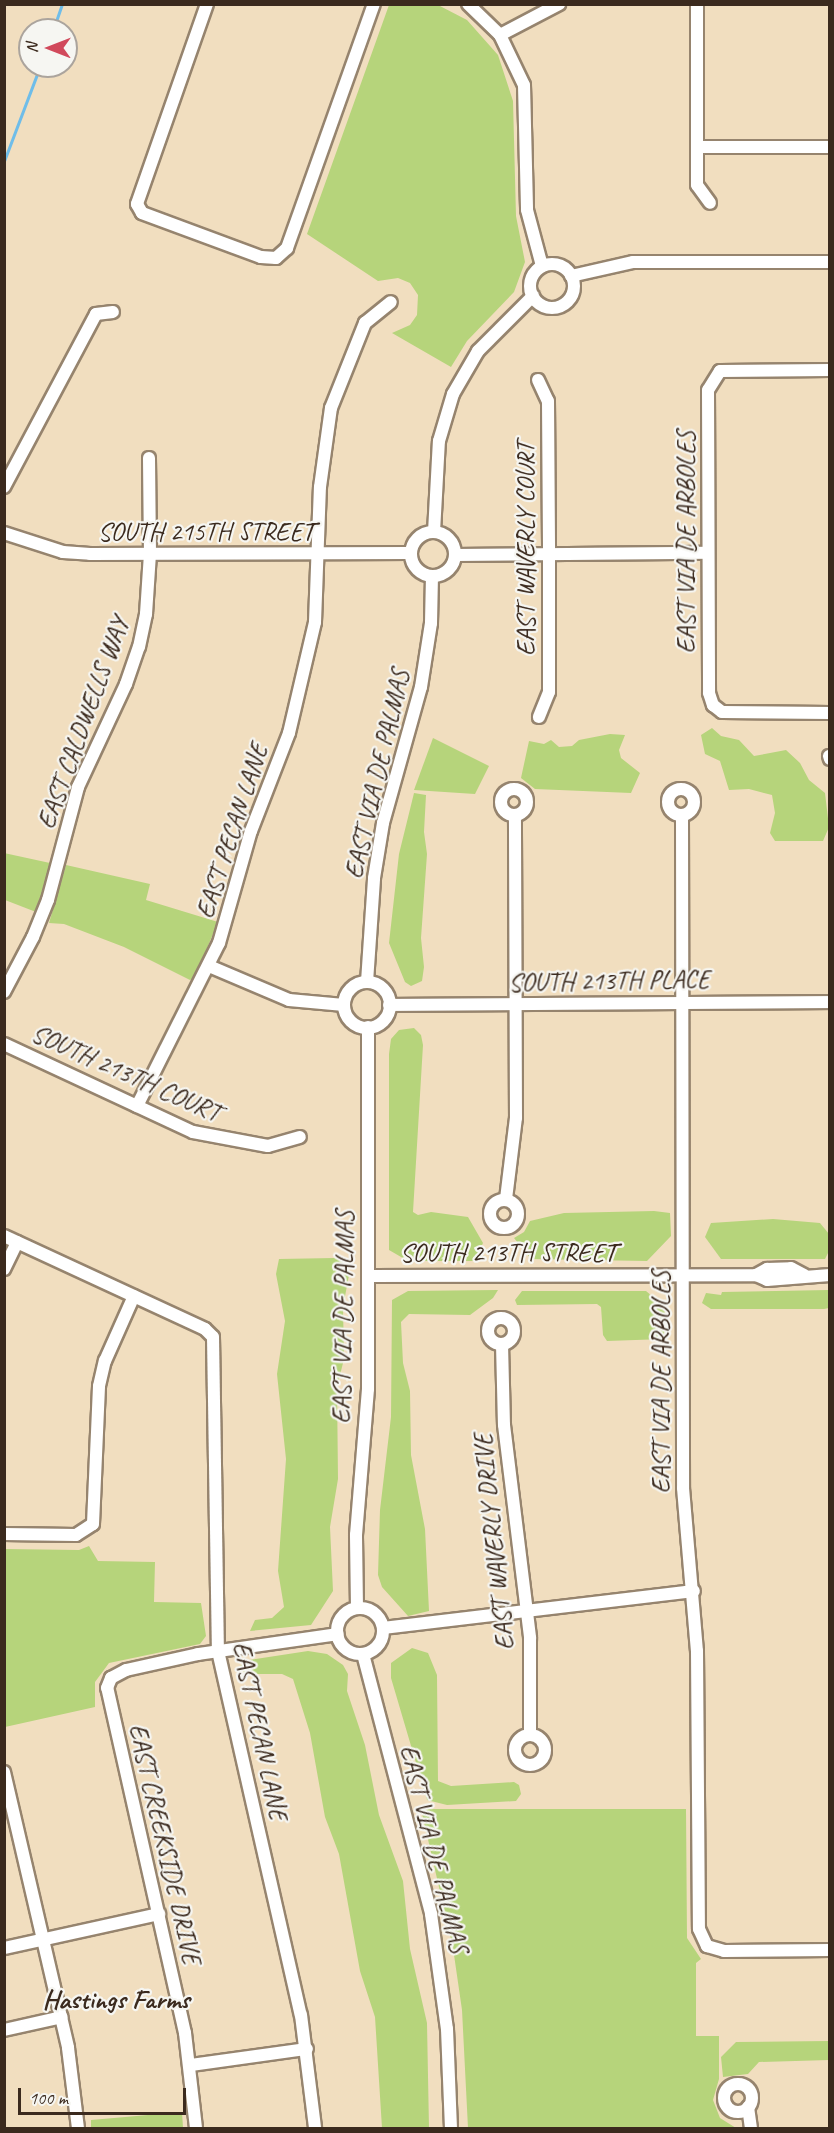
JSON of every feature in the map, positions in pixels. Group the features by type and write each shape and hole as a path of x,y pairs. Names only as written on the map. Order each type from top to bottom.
{"street":[{"path":"207,4 137,204 142,213 261,257 276,258 287,248 374,4"},
{"path":"468,4 500,36 517,65 527,102 527,210 542,266"},
{"path":"500,36 559,4"},
{"path":"697,4 697,185 710,203"},
{"path":"696,147 830,147"},
{"path":"572,276 633,262 830,262"},
{"path":"434,532 439,441 453,394 478,351 533,296 532,276 542,266 562,266 572,276 574,289 562,305 549,308 533,296"},
{"name":"EAST PECAN LANE","path":"137,1106 209,966 235,894 251,831 300,694 315,622 323,447 331,408 365,323 391,302"},
{"path":"4,487 96,314 113,312"},
{"name":"EAST VIA DE ARBOLES","path":"830,370 729,370 712,379 708,390 709,693 713,705 722,712 830,713"},
{"name":"EAST WAVERLY COURT","path":"538,380 548,401 549,555 549,692 539,717"},
{"name":"EAST CALDWELLS WAY","path":"4,992 37,928 78,787 126,684 139,647 146,614 150,554 149,458"},
{"path":"434,532 447,537 455,555 445,573 432,577 419,572 411,554 415,540 434,532"},
{"name":"SOUTH 215TH STREET","path":"4,533 63,552 411,554"},
{"path":"455,555 708,553"},
{"name":"EAST VIA DE PALMAS","path":"367,982 374,878 383,823 421,687 430,623 432,577"},
{"path":"506,1199 515,1126 515,815"},
{"name":"EAST VIA DE ARBOLES","path":"682,815 683,1488 694,1591 699,1929 707,1946 724,1951 830,1950"},
{"path":"209,966 289,1000 344,1005"},
{"path":"367,982 385,991 389,1005 383,1021 368,1028 354,1023 344,1005 348,991 367,982"},
{"name":"SOUTH 213TH PLACE","path":"389,1005 830,1002"},
{"name":"EAST VIA DE PALMAS","path":"357,1608 356,1535 368,1389 368,1028"},
{"name":"SOUTH 213TH COURT","path":"4,1044 56,1065 193,1132 246,1144 268,1146 300,1137"},
{"path":"4,1236 134,1296 105,1361 99,1386 93,1524 76,1535 4,1534"},
{"path":"4,1269 17,1242"},
{"name":"SOUTH 213TH STREET","path":"368,1276 756,1275 767,1269 791,1269 804,1275 830,1275"},
{"name":"EAST PECAN LANE","path":"134,1296 205,1329 213,1337 218,1651 307,2049 315,2128"},
{"name":"EAST WAVERLY DRIVE","path":"502,1344 506,1441 527,1611 530,1735"},
{"path":"383,1628 694,1591"},
{"path":"357,1608 371,1610 383,1628 379,1645 363,1654 350,1651 338,1634 340,1620 357,1608"},
{"path":"218,1651 338,1634"},
{"name":"EAST CREEKSIDE DRIVE","path":"196,2128 191,2065 159,1914 107,1701 111,1678 126,1670 218,1651"},
{"name":"EAST VIA DE PALMAS","path":"363,1654 430,1914 447,2029 451,2128"},
{"path":"4,1772 62,2017 78,2128"},
{"path":"4,1948 159,1914"},
{"path":"4,2030 62,2017"},
{"path":"191,2065 307,2049"},
{"path":"748,2107 751,2128"}],"green space":[{"path":"389,5 438,5 467,20 498,55 513,101 516,216 525,262 514,292 467,341 451,367 392,333 410,325 417,315 418,295 410,283 398,278 378,281 307,234"},
{"path":"712,728 721,736 739,740 754,756 786,750 800,763 809,780 825,793 829,827 823,841 775,841 770,833 775,813 772,795 749,789 729,790 720,761 705,754 701,735"},
{"path":"610,734 625,735 619,750 621,758 640,773 631,793 535,789 521,778 529,741 544,744 551,740 559,747 572,746 579,740"},
{"path":"433,738 489,766 475,794 414,790"},
{"path":"414,793 426,795 424,832 427,854 421,938 424,967 422,981 411,986 405,982 389,943 399,854"},
{"path":"4,853 50,863 36,912 5,900"},
{"path":"66,865 150,884 146,900 218,922 195,977 190,980 124,947 64,924 49,923"},
{"path":"414,1028 421,1035 423,1045 413,1212 418,1215 431,1212 468,1217 483,1243 475,1261 408,1261 389,1250 389,1054 391,1039 399,1030"},
{"path":"654,1211 670,1213 671,1236 647,1261 531,1259 514,1238 524,1232 530,1221 564,1213"},
{"path":"773,1219 820,1223 829,1234 829,1251 825,1259 721,1259 705,1237 711,1223"},
{"path":"334,1258 344,1261 349,1275 343,1307 344,1359 337,1387 338,1479 330,1527 333,1591 311,1625 250,1631 255,1620 272,1618 284,1607 278,1571 286,1459 277,1374 285,1321 276,1274 279,1259"},
{"path":"498,1290 493,1298 470,1315 409,1314 401,1322 403,1363 410,1391 411,1455 425,1529 429,1611 408,1616 382,1587 378,1575 380,1510 391,1417 392,1300 408,1291"},
{"path":"829,1290 829,1308 824,1309 711,1309 702,1303 706,1293 721,1295 722,1292"},
{"path":"522,1291 646,1291 665,1307 664,1339 607,1341 603,1335 601,1307 597,1304 517,1305 515,1300"},
{"path":"89,1546 98,1561 155,1562 154,1602 201,1603 206,1636 200,1644 109,1663 95,1682 95,1707 5,1727 5,1549 79,1550"},
{"path":"412,1648 428,1653 437,1675 438,1781 451,1786 514,1782 519,1785 521,1794 516,1801 447,1805 427,1800 391,1678 391,1663"},
{"path":"308,1651 327,1654 343,1665 348,1674 347,1691 365,1745 379,1815 403,1881 410,1949 427,2023 429,2128 382,2128 375,2017 360,1971 339,1854 325,1817 310,1733 293,1679 282,1674 245,1674 240,1666 249,1660"},
{"path":"421,1809 686,1809 687,1938 701,1959 696,1963 696,2036 719,2036 719,2079 713,2100 720,2118 736,2128 468,2128 462,2010 453,1948"},
{"path":"829,2041 829,2060 759,2062 748,2074 723,2077 721,2057 736,2042"},
{"path":"182,2112 183,2128 91,2128 91,2120"}],"waterway":[{"path":"57,18 62,4"},
{"path":"4,161 35,78"}],"district":[{"name":"Hastings Farms","path":"116,2000"}]}
